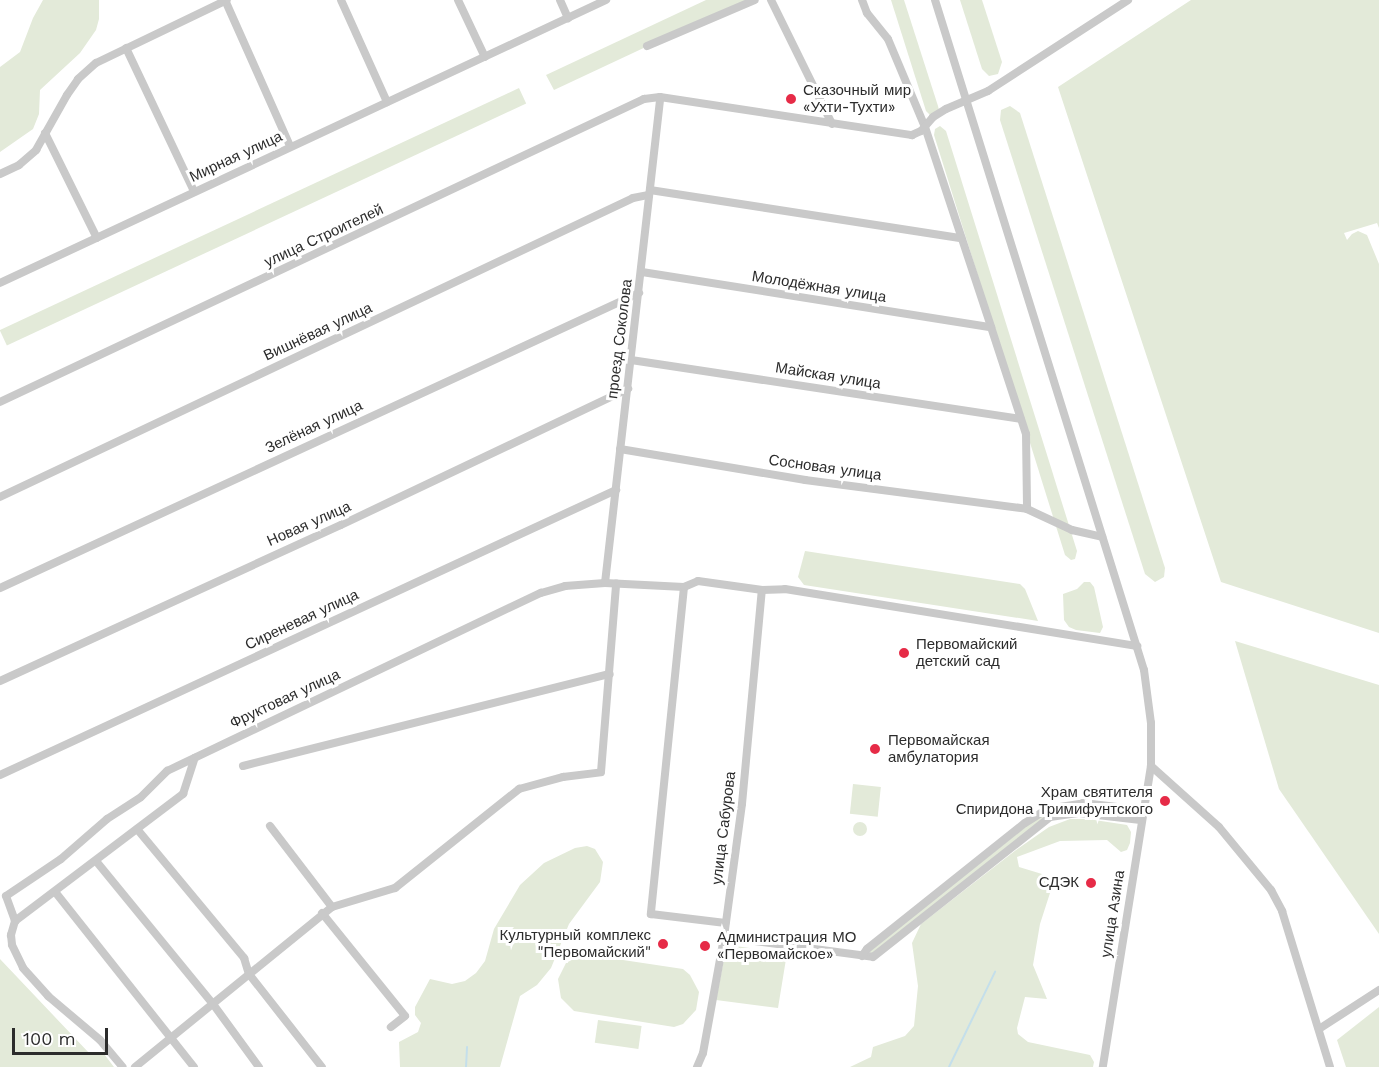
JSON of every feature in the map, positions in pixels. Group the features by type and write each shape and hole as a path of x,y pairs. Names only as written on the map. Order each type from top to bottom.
{"street":[{"path":"0,174 28,159 78,80 96,63 226,0 290,146"},
{"path":"340,0 387,102"},
{"path":"458,0 484,57"},
{"path":"560,0 568,18"},
{"name":"Мирная улица","path":"0,283 606,0"},
{"path":"647,46 755,0"},
{"path":"771,0 832,124"},
{"path":"862,0 867,13 888,39 925,126 1021,419 1027,444 1027,509"},
{"name":"улица Азина","path":"935,0 964,101 1144,670 1150,723 1151,766 1103,1067"},
{"path":"660,97 912,135 921,131 946,109 988,91 1128,0"},
{"path":"126,48 194,191"},
{"name":"проезд Соколова","path":"605,584 660,97"},
{"name":"улица Строителей","path":"0,402 644,99 660,97"},
{"path":"45,133 97,238"},
{"path":"650,192 961,238"},
{"name":"Вишнёвая улица","path":"0,497 650,192"},
{"name":"Молодёжная улица","path":"642,272 991,327"},
{"name":"Зелёная улица","path":"0,588 639,293"},
{"name":"Майская улица","path":"631,360 1021,419"},
{"name":"Новая улица","path":"0,681 352,520 627,389"},
{"name":"Сосновая улица","path":"620,449 813,481 1027,509 1040,513 1072,530 1102,537"},
{"name":"Сиреневая улица","path":"0,774 616,490"},
{"path":"1028,495 1040,513"},
{"name":"Фруктовая улица","path":"3,895 61,859 107,819 141,797 167,771 541,592 565,586 616,584 684,587 698,580 762,590 785,589 1137,646"},
{"path":"135,1067 332,907 395,888 519,789 563,777 601,772 616,584"},
{"path":"684,587 651,914 725,923"},
{"name":"улица Сабурова","path":"697,1067 703,1053 724,937 741,804 762,590"},
{"path":"243,766 609,674"},
{"path":"123,1067 100,1040 48,996 23,968 12,945 11,935 15,921 56,893 183,795 195,758"},
{"path":"1151,766 1220,827 1271,890 1281,911 1330,1067"},
{"path":"862,957 867,949 1025,823 1047,809 1083,802 1143,810"},
{"path":"724,937 873,957 1050,817 1072,812 1141,820"},
{"path":"270,826 332,907"},
{"path":"137,829 243,958 249,974 322,1067"},
{"path":"96,861 213,1004 259,1067"},
{"path":"56,893 194,1067"},
{"path":"3,895 15,921"},
{"path":"322,914 405,1016 391,1027"},
{"path":"1319,1029 1379,990"}],"green space":[{"path":"43,0 99,0 99,19 96,30 80,53 40,90 39,114 33,129 0,152 0,67 20,52 33,18"},
{"path":"706,0 746,0 554,90 546,75"},
{"path":"891,0 904,0 939,110 930,115 926,111"},
{"path":"960,0 982,0 1002,62 998,74 989,76 982,69"},
{"path":"1191,0 1379,0 1379,228 1377,223 1344,233 1347,240 1358,231 1367,235 1379,264 1379,633 1221,582 1058,87"},
{"path":"519,88 526,103 7,346 0,330"},
{"path":"1010,106 1020,113 1165,568 1164,577 1155,582 1145,574 1000,120 1001,110"},
{"path":"940,126 946,131 1077,551 1075,559 1071,560 1065,555 934,135 935,129"},
{"path":"805,551 1020,584 1025,589 1038,621 804,585 798,577"},
{"path":"1084,582 1090,582 1094,587 1103,627 1100,633 1076,630 1069,627 1064,620 1063,594 1077,589"},
{"path":"1235,641 1379,685 1379,934 1279,789"},
{"path":"853,784 881,787 878,817 850,814"},
{"path":"1071,805 1131,811 1130,815 1071,809 1049,816 872,955 869,951 1042,814"},
{"path":"1070,819 1088,819 1127,825 1131,832 1130,843 1127,850 1121,852 1107,840 1060,841 1017,857 1019,867 1042,874 1050,893 1040,924 1033,965 1047,999 1025,997 1017,1028 1018,1034 1028,1042 1090,1055 1094,1062 1093,1067 850,1067 871,1057 873,1047 905,1036 914,1026 918,986 912,943 921,924 1016,850 1049,827"},
{"path":"860,822 865,824 867,829 865,834 860,836 855,834 853,829 855,824"},
{"path":"587,846 595,849 603,862 600,882 569,924 551,968 537,985 520,996 500,1067 400,1067 399,1042 418,1032 421,1023 415,1015 415,1007 430,979 452,984 465,981 476,973 485,961 494,929 520,885 544,863 575,848"},
{"path":"735,946 787,953 778,1008 716,1000 726,949"},
{"path":"583,954 683,969 690,975 699,992 696,1010 683,1024 674,1027 574,1011 561,998 558,979 566,963"},
{"path":"0,959 90,1054 104,1054 114,1067 0,1067"},
{"path":"1379,1007 1379,1067 1346,1067 1337,1040"},
{"path":"598,1020 642,1026 638,1049 595,1043"}],"waterway":[{"path":"949,1067 995,972"},
{"path":"466,1067 467,1047"}],"place":[{"name":"Сказочный мир «Ухти-Тухти»","path":"791,99"},
{"name":"Первомайский детский сад","path":"904,653"},
{"name":"Первомайская амбулатория","path":"875,749"},
{"name":"Храм святителя Спиридона Тримифунтского","path":"1165,801"},
{"name":"СДЭК","path":"1091,883"},
{"name":"Культурный комплекс \"Первомайский\"","path":"663,944"},
{"name":"Администрация МО «Первомайское»","path":"705,946"}]}
